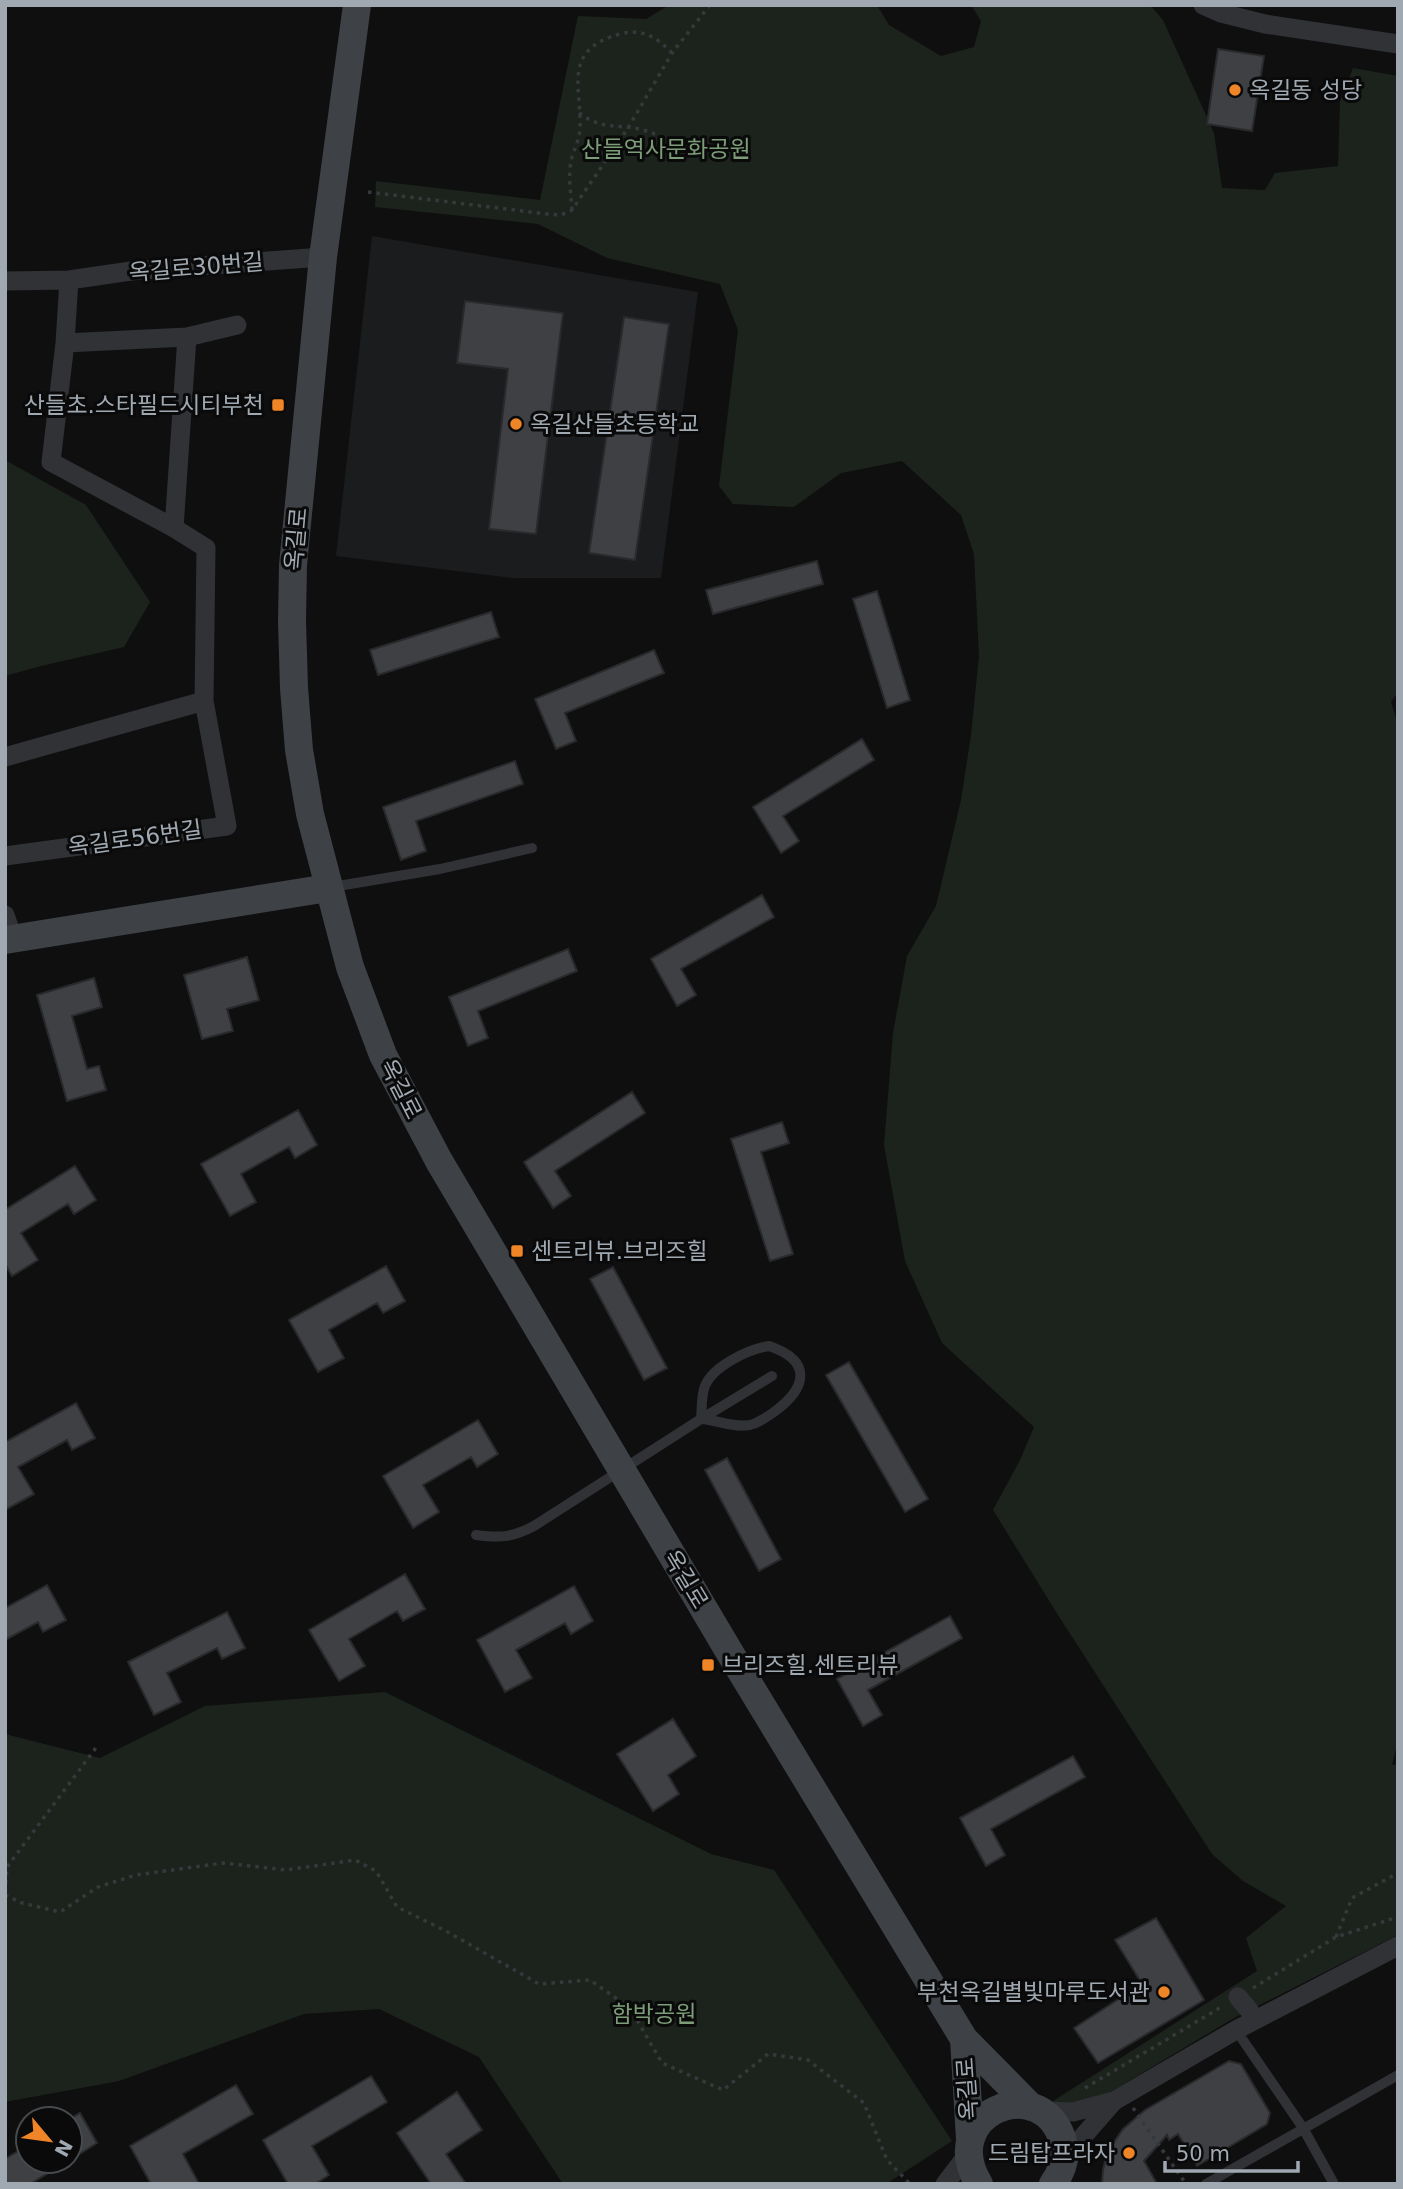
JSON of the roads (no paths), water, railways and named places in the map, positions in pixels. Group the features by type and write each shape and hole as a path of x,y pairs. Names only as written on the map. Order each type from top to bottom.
{"street":[{"name":"옥길로","path":"357,5 323,257 293,565 292,621 299,750 310,814 350,967 383,1055 439,1161 730,1653 964,2039 1036,2109 1052,2120 1060,2131 1064,2143 1061,2175"},
{"path":"1203,5 1265,24 1398,44"},
{"name":"옥길로30번길","path":"5,281 69,280 131,271 323,257"},
{"path":"5,757 204,701 206,548 51,462 65,343 69,280"},
{"path":"65,343 187,337 237,325"},
{"path":"174,528 187,337"},
{"name":"옥길로56번길","path":"5,856 226,826 204,701"},
{"path":"8,931 328,888"},
{"path":"945,2184 969,2146 977,2125 988,2114 1001,2107 1016,2105 1073,2112 1119,2098 1236,2030 1398,1946"},
{"name":"옥길로","path":"964,2039 971,2171 979,2184"},
{"path":"1061,2175 1119,2098"}],"lane":[{"path":"328,888 440,869 533,848"},
{"path":"769,1346 796,1361 800,1375 799,1386 789,1401 766,1417 751,1425 736,1426 718,1420 701,1419 704,1386 713,1373 742,1354 754,1348 769,1346"},
{"path":"476,1535 502,1538 520,1533 772,1376"},
{"path":"1236,2030 1303,2128 1334,2184"},
{"path":"1206,2184 1398,2075"}],"place":[{"name":"옥길동 성당","path":"1235,90"},
{"name":"산들초.스타필드시티부천","path":"278,405"},
{"name":"옥길산들초등학교","path":"516,424"},
{"name":"센트리뷰.브리즈힐","path":"517,1251"},
{"name":"브리즈힐.센트리뷰","path":"708,1665"},
{"name":"부천옥길별빛마루도서관","path":"1164,1992"},
{"name":"드림탑프라자","path":"1129,2153"}],"park label":[{"name":"산들역사문화공원","path":"666,149"},
{"name":"함박공원","path":"654,2014"}]}
